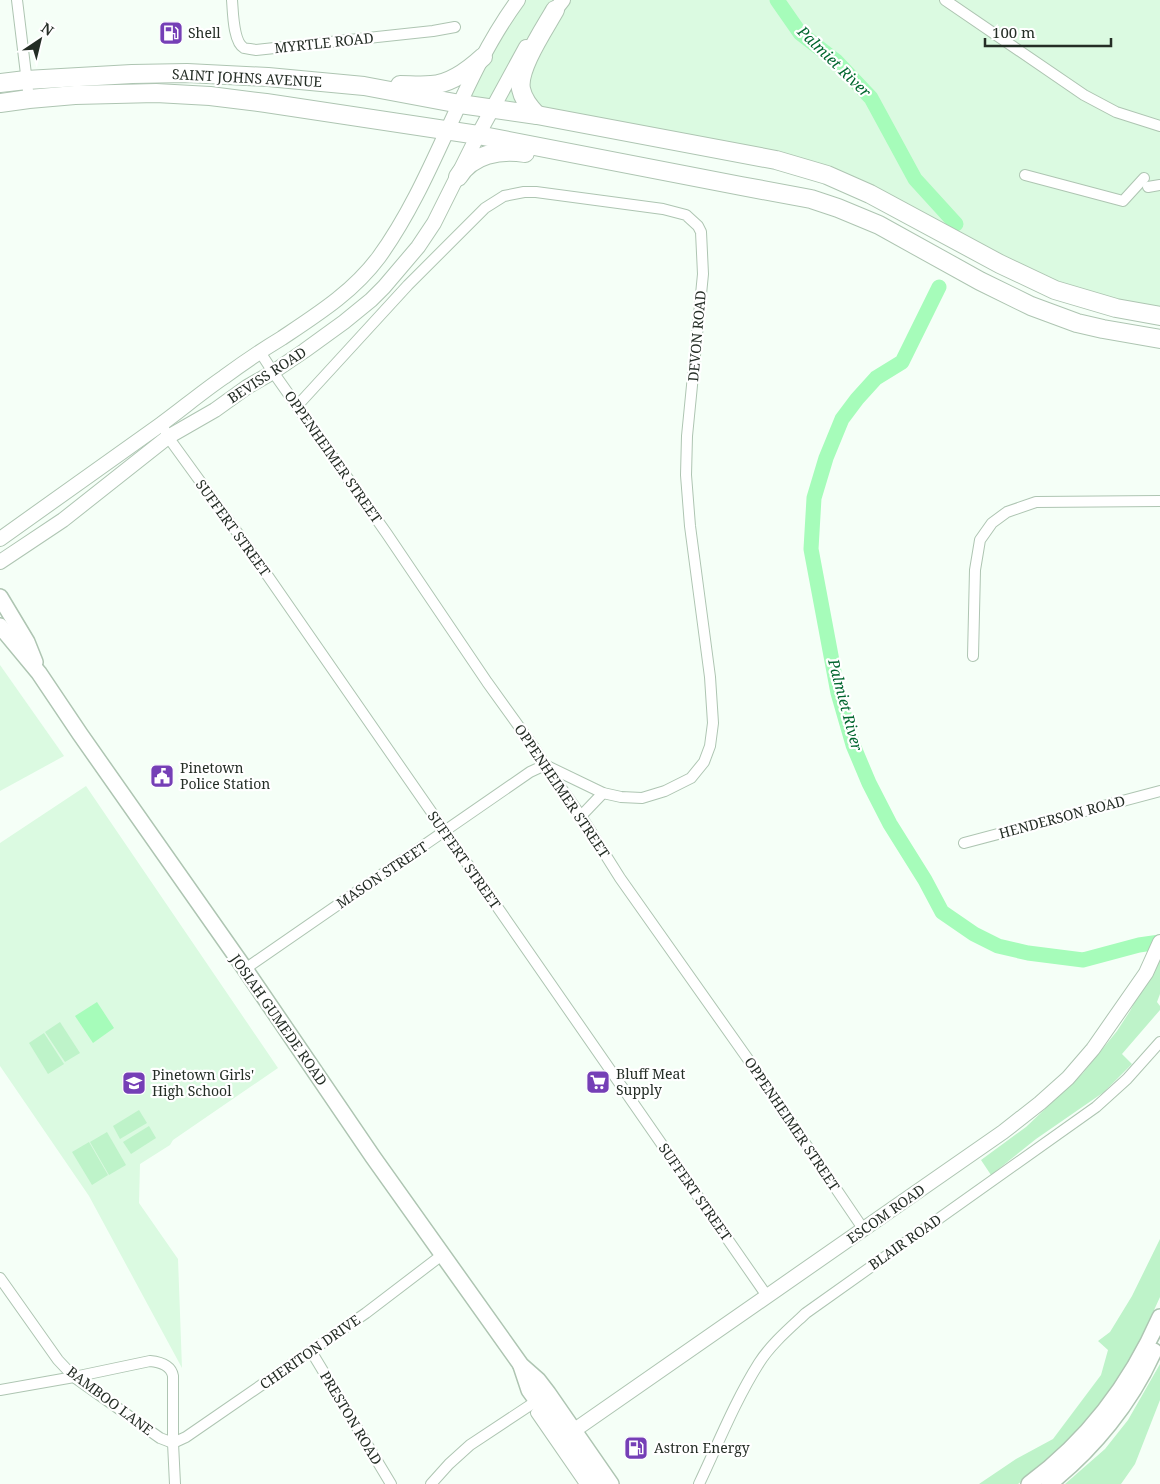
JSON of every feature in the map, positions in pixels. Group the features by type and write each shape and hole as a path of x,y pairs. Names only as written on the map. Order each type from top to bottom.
{"highway":[{"path":"537,115 530,108 520,87 522,73 559,5"},
{"path":"364,86 432,85 443,83 469,70 483,57"},
{"name":"SAINT JOHNS AVENUE","path":"0,83 132,74 187,73 268,77 364,86 460,104 537,115 619,132 776,160 827,175 870,194 1000,264 1055,290 1116,308 1160,316"},
{"name":"SAINT JOHNS AVENUE","path":"0,103 76,95 156,93 210,96 266,102 448,130 618,162"},
{"path":"458,177 470,163 499,152 514,152 603,163 618,162 811,199 878,225 980,282 1031,306 1103,329 1160,340"}],"main road":[{"name":"BEVISS ROAD","path":"0,562 63,520 165,430 203,392 334,302 365,274 401,223 483,57 508,13 518,0"},
{"name":"BEVISS ROAD","path":"0,539 165,430 215,410 247,387 273,372 344,322 384,287 418,247 434,223 478,135 524,51 559,5"},
{"name":"JOSIAH GUMEDE ROAD","path":"0,597 27,642 39,674"},
{"name":"JOSIAH GUMEDE ROAD","path":"0,626 39,674 442,1255 521,1365 538,1380 539,1399 611,1484"},
{"name":"ESCOM ROAD","path":"569,1434 864,1230 1003,1132 1040,1103 1068,1078 1093,1049 1146,973 1159,946"},
{"path":"1029,1484 1064,1456 1102,1414 1141,1357 1160,1317"},
{"path":"1049,1484 1068,1469 1110,1423 1140,1380 1160,1338"},
{"name":"JOSIAH GUMEDE ROAD","path":"569,1434 597,1484"}],"street":[{"path":"17,0 29,99"},
{"name":"MYRTLE ROAD","path":"232,0 235,32 239,43 245,48 256,50 455,27"},
{"path":"945,0 1070,87 1092,100 1116,112 1160,126"},
{"path":"1025,175 1123,201 1146,183 1160,185"},
{"name":"DEVON ROAD","path":"297,406 408,285 485,208 504,196 536,192 663,209 686,215 698,226 701,232 703,274 687,436 686,475 690,526 710,677 714,723 710,746 704,762 691,778 664,791 642,798 621,797 603,793 545,765"},
{"name":"OPPENHEIMER STREET","path":"260,352 387,534 486,682 533,746 581,816 620,878 750,1062 864,1230"},
{"name":"SUFFERT STREET","path":"165,430 768,1296"},
{"path":"973,656 975,570 980,540 992,523 1007,512 1036,502 1160,501"},
{"name":"MASON STREET","path":"245,969 445,832 513,782 545,765"},
{"name":"HENDERSON ROAD","path":"964,843 1160,791"},
{"path":"581,816 603,793"},
{"name":"BLAIR ROAD","path":"699,1484 739,1399 760,1362 787,1331 806,1313 1096,1107 1127,1079 1160,1042"},
{"name":"CHERITON DRIVE","path":"173,1443 186,1437 366,1313 442,1255"},
{"name":"BAMBOO LANE","path":"0,1278 58,1360 74,1378 160,1438 173,1443"},
{"name":"PRESTON ROAD","path":"311,1351 391,1484"},
{"path":"0,1390 74,1378 150,1362 165,1365 172,1371 173,1376 175,1484"},
{"path":"431,1484 470,1445 539,1399 585,1484"}],"shaded area":[{"path":"518,0 1160,0 1160,315 1100,303 848,183 461,104"},
{"path":"0,665 64,756 0,791"},
{"name":"Pinetown Girls' High School","path":"86,786 278,1068 173,1140 170,1145 140,1164 139,1203 178,1259 182,1368 89,1196 0,1066 0,843"},
{"path":"1160,955 1160,994 1157,1002 1160,1010 1122,1054 1132,1064 1104,1092 1036,1139 991,1175 981,1160 1026,1127 1083,1073 1117,1031"},
{"path":"97,1002 114,1028 93,1043 75,1016"},
{"path":"60,1022 80,1053 65,1062 45,1032"},
{"path":"44,1033 64,1064 48,1074 29,1043"},
{"path":"139,1110 147,1123 120,1139 113,1126"},
{"path":"149,1126 156,1138 131,1154 123,1142"},
{"path":"107,1132 126,1165 109,1175 90,1142"},
{"path":"89,1142 108,1175 92,1185 72,1152"},
{"path":"1160,1239 1160,1297 1135,1352 1108,1397 1077,1433 1049,1460 1018,1484 979,1484 1016,1459 1053,1439 1101,1375 1108,1350 1098,1341 1110,1332 1132,1296"},
{"path":"1160,1364 1160,1400 1135,1464 1121,1484 1065,1484 1105,1449 1128,1420"}],"waterway":[{"name":"Palmiet River","path":"777,0 800,33 836,61 871,98 915,179 956,224"},
{"name":"Palmiet River","path":"939,287 902,362 876,378 842,419 826,458 814,498 811,549 838,693 853,745 869,783 890,824 925,880 942,912 974,934 998,946 1028,953 1083,960 1139,945 1160,942"}],"place":[{"name":"Shell","path":"171,33"},
{"name":"Pinetown Police Station","path":"162,776"},
{"name":"Bluff Meat Supply","path":"598,1082"},
{"name":"Pinetown Girls' High School","path":"134,1083"},
{"name":"Astron Energy","path":"636,1448"}]}
